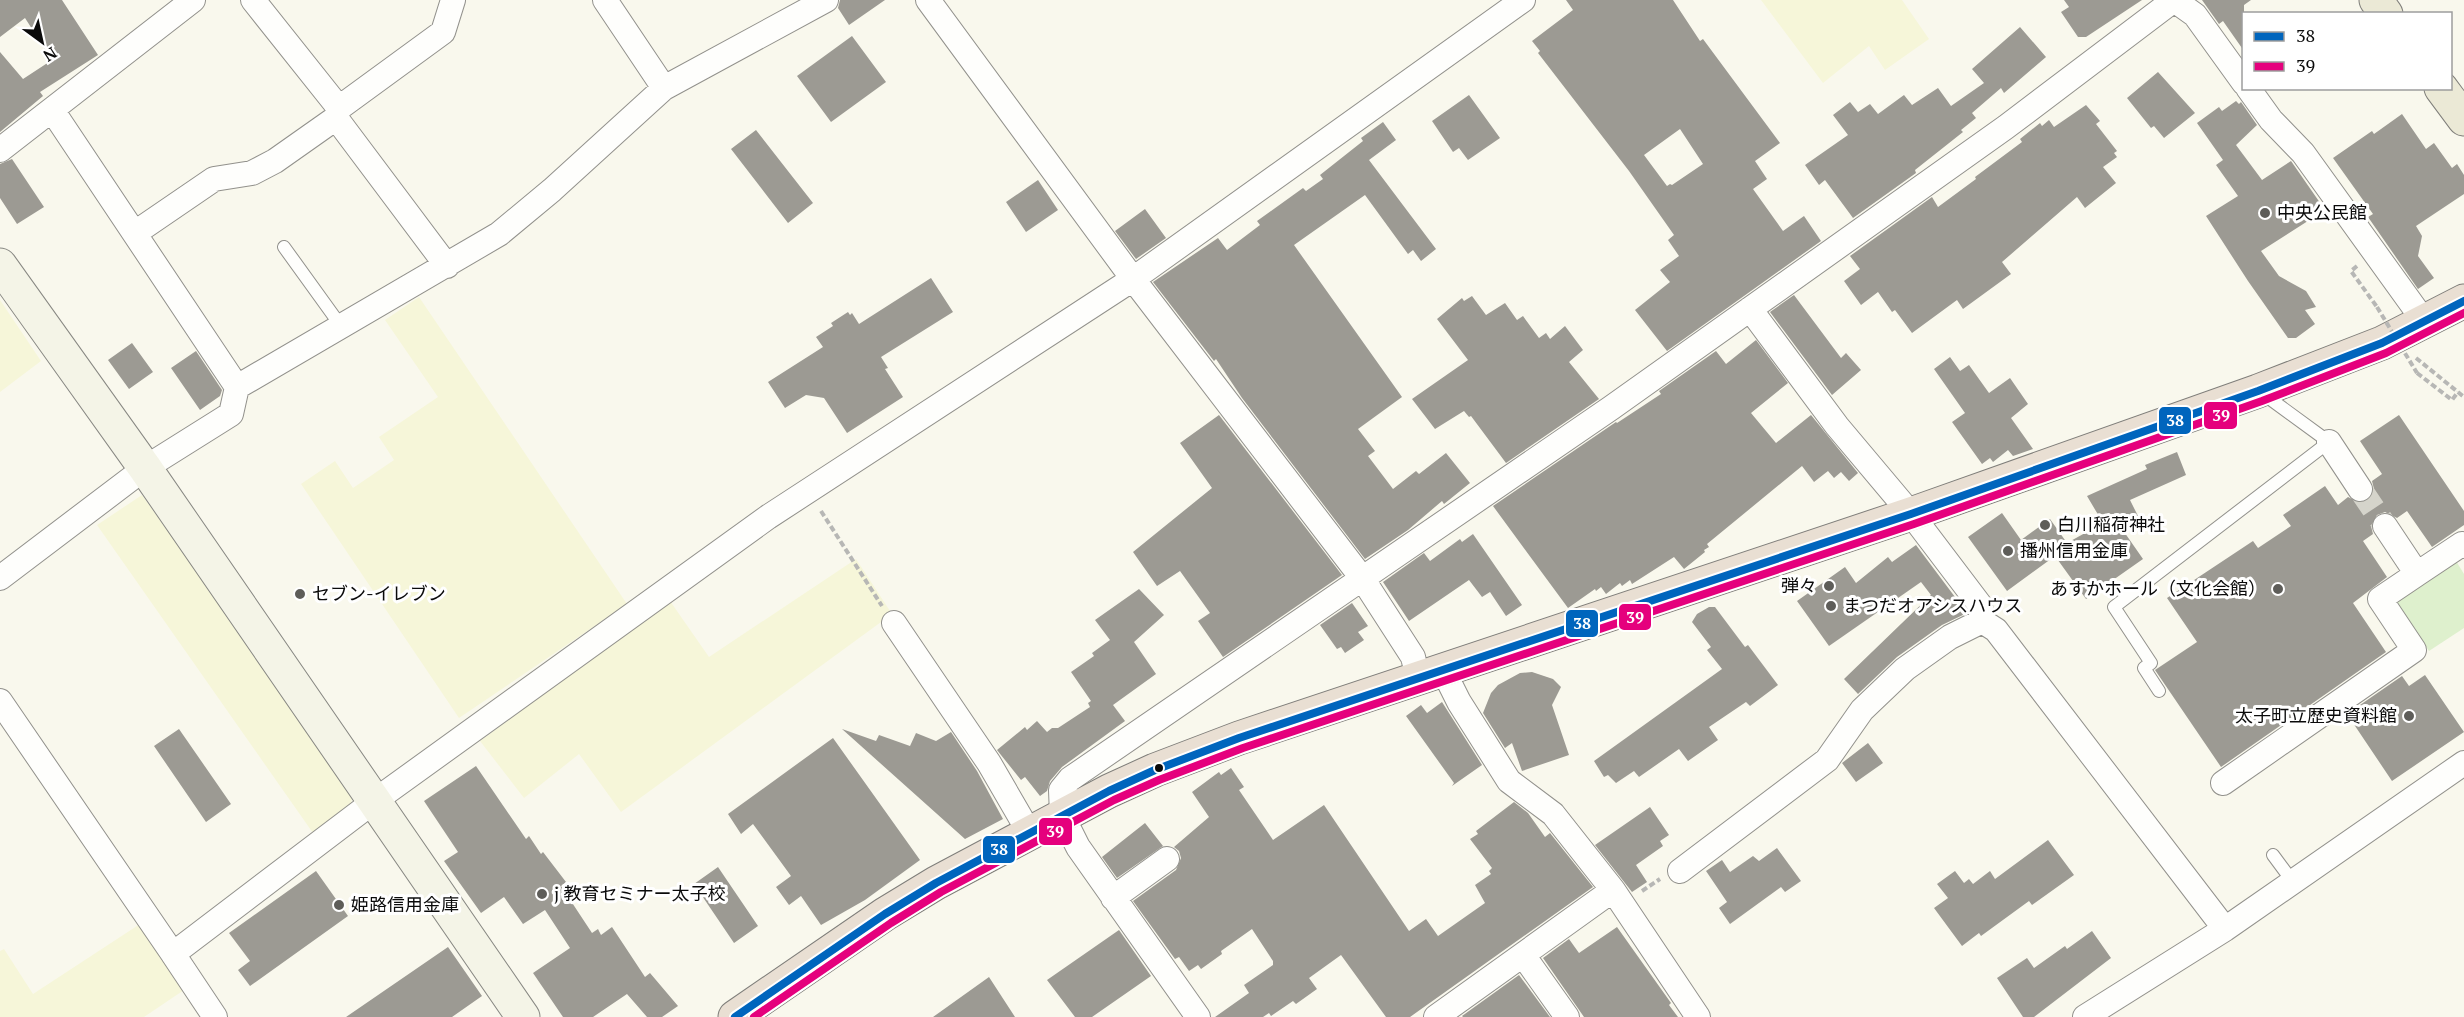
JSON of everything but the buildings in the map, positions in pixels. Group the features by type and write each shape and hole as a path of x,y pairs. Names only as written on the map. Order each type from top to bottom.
{"highway":[{"path":"735,1017 885,914 936,883 1062,815 1166,766 1239,738 1911,514 2258,391 2382,343 2464,301"}],"main road":[{"path":"2442,90 2464,119"}],"street":[{"path":"0,150 193,0"},
{"path":"253,0 338,113 447,266"},
{"path":"135,233 213,179 252,172 275,161 443,32 453,0"},
{"path":"605,0 664,88"},
{"path":"237,387 499,234 552,190 664,88 826,0"},
{"path":"928,0 1133,279 1362,578 1413,657 1459,702 1509,781 1553,814 1618,897 1698,1017"},
{"path":"173,954 373,802 807,490 1133,279 1523,0"},
{"path":"1198,1017 1078,847 1062,815 1061,790 1070,779 1611,408 2006,127 2174,0 2195,15 2242,80"},
{"path":"2249,90 2271,120 2303,153 2424,321"},
{"path":"0,578 145,468 231,414 237,387 52,110"},
{"path":"0,265 145,468 523,1017"},
{"path":"1750,309 1838,426 1911,514 1980,605 1982,621"},
{"path":"2329,442 2360,489"},
{"path":"2385,526 2416,574"},
{"path":"2223,783 2414,650 2380,599 2462,544 2464,546"},
{"path":"1680,871 1827,760 1862,710 1905,669 1950,636 1982,621"},
{"path":"1982,621 1996,630 2224,929"},
{"path":"894,623 989,763 1029,832"},
{"path":"0,701 215,1017"},
{"path":"2085,1017 2224,929 2464,763"},
{"path":"1113,898 1167,859"},
{"path":"1444,1015 1523,955 1618,897"},
{"path":"1523,955 1567,1017"}],"lane":[{"path":"284,247 341,326"},
{"path":"2158,691 2144,669 2151,663 2114,607 2329,442 2258,391"},
{"path":"2273,855 2293,882"}],"path":[{"path":"2359,265 2351,271 2377,307 2417,373 2452,400 2458,392"},
{"path":"2416,358 2464,397"},
{"path":"807,490 894,623"},
{"path":"1618,897 1680,871"}],"green space":[{"path":"1761,0 1902,0 1929,39 1885,70 1869,46 1823,83"},
{"path":"419,297 627,604 459,718 301,484 335,461 353,488 394,460 379,437 438,397 385,320"},
{"path":"0,300 41,361 0,392"},
{"path":"142,495 353,792 351,804 313,833 97,525"},
{"path":"856,559 892,614 621,812 579,754 524,798 480,741 670,601 709,657"},
{"path":"2456,561 2464,574 2464,628 2429,651 2395,601"},
{"path":"143,922 187,988 144,1017 0,1017 0,951 4,949 33,994"}],"tunnel":[{"path":"2360,489 2385,526"}],"transit line":[{"name":"38","path":"735,1017 885,914 936,883 1109,791 1155,770 1239,738 1911,514 2258,391 2382,343 2464,301"},
{"name":"39","path":"754,1017 891,923 941,892 1114,800 1159,780 1243,748 1914,524 2262,401 2386,353 2464,313"}],"place":[{"name":"中央公民館","path":"2265,213"},
{"name":"白川稲荷神社","path":"2045,525"},
{"name":"播州信用金庫","path":"2008,551"},
{"name":"弾々","path":"1829,586"},
{"name":"あすかホール（文化会館）","path":"2278,589"},
{"name":"セブン-イレブン","path":"300,594"},
{"name":"まつだオアシスハウス","path":"1831,606"},
{"name":"太子町立歴史資料館","path":"2409,716"},
{"name":"j 教育セミナー太子校","path":"542,894"},
{"name":"姫路信用金庫","path":"339,905"}]}
